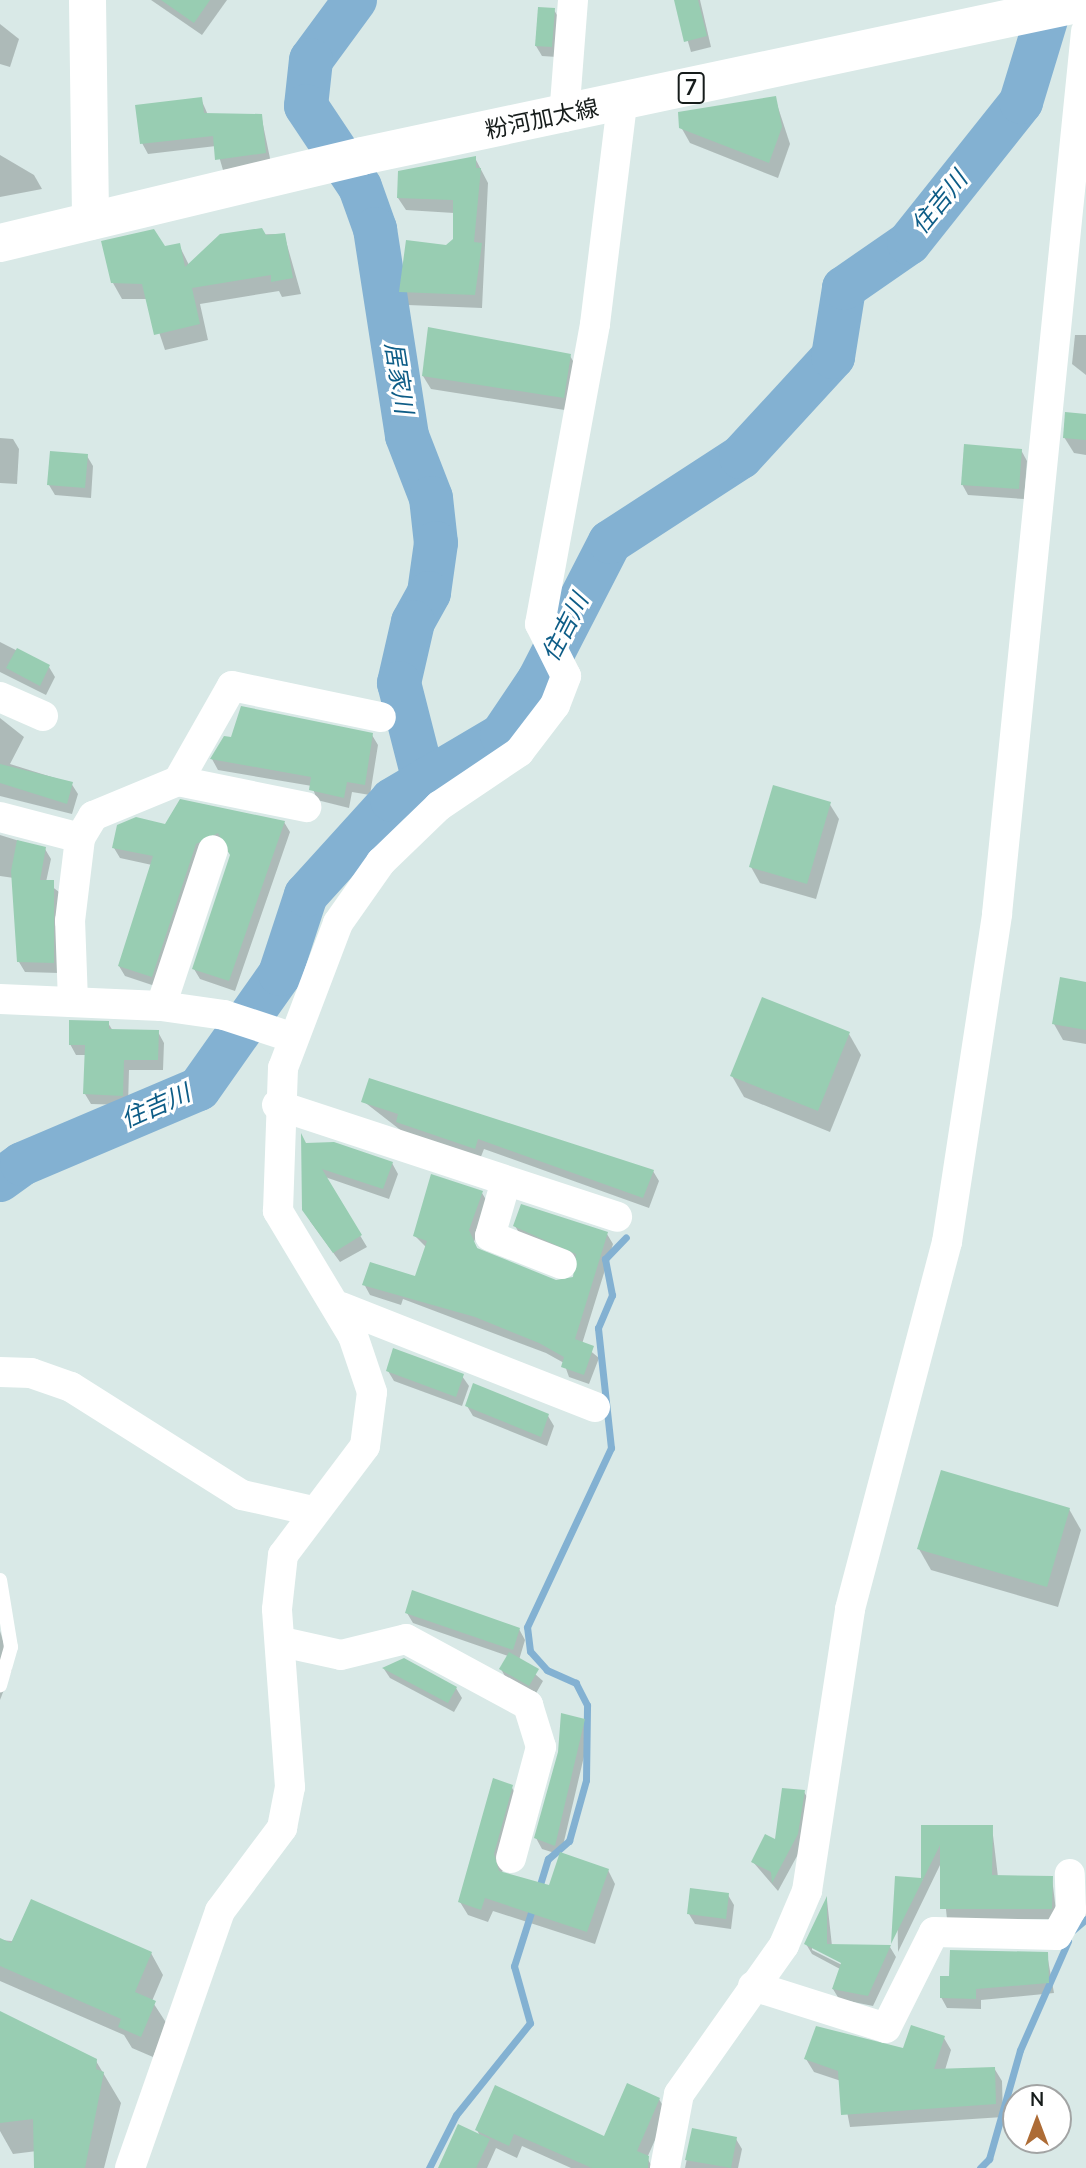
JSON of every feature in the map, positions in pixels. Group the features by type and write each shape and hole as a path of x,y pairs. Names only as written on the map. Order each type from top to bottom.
{"main road":[{"name":"粉河加太線","path":"0,243 344,160 564,117 1020,15 1082,13"}],"street":[{"path":"87,0 90,221"},
{"path":"564,117 573,0"},
{"path":"665,2168 679,2094 784,1945 807,1891 850,1609 947,1242 998,914 1082,13"},
{"path":"130,2168 220,1911 282,1828 290,1787 282,1642 277,1609 283,1555 313,1510 365,1446 372,1392 341,1307 278,1211 279,1033 338,923 381,862 439,806 519,752 555,705 566,676 540,624 595,324 622,104"},
{"path":"178,781 232,686 381,717"},
{"path":"0,698 43,716"},
{"path":"73,1001 70,921 80,838 93,816 178,781 306,807"},
{"path":"0,817 80,838"},
{"path":"162,1006 213,850"},
{"path":"0,999 162,1006 224,1014 279,1033"},
{"path":"277,1105 617,1217"},
{"path":"506,1181 490,1236 562,1264"},
{"path":"341,1307 595,1407"},
{"path":"0,1372 31,1373 71,1387 242,1495 313,1510"},
{"path":"282,1642 341,1655 406,1639 528,1705 541,1747 511,1858"},
{"path":"753,1986 886,2028 934,1932 1057,1935 1071,1910 1070,1874"}],"lane":[{"path":"0,1580 12,1647 0,1685"}],"building":[{"path":"161,0 210,0 194,23"},
{"path":"674,0 698,0 707,36 684,42"},
{"path":"538,7 555,8 552,47 535,46"},
{"path":"776,96 782,127 769,163 679,128 678,112"},
{"path":"202,97 204,113 262,114 266,153 215,160 213,136 140,144 135,105"},
{"path":"476,156 476,168 481,168 474,242 482,243 475,295 399,292 406,240 446,245 453,239 453,200 397,198 398,171"},
{"path":"262,228 266,235 285,233 293,278 271,282 271,275 192,288 200,324 154,335 142,284 111,283 101,241 154,229 165,246 180,243 185,267 220,234"},
{"path":"428,327 571,354 564,398 422,376"},
{"path":"1065,412 1086,414 1086,440 1063,438"},
{"path":"964,444 1022,449 1019,489 961,485"},
{"path":"50,451 88,454 85,488 47,485"},
{"path":"17,648 50,665 40,686 6,668"},
{"path":"241,706 373,733 365,785 347,782 344,798 309,790 311,777 210,759 224,736 231,737"},
{"path":"0,764 73,782 67,804 0,783"},
{"path":"773,785 831,802 807,884 749,867"},
{"path":"180,799 285,821 229,981 192,969 230,855 218,833 196,844 152,977 118,966 153,856 112,848 117,825 136,817 165,824"},
{"path":"17,840 46,847 40,880 54,880 54,963 17,962 11,871"},
{"path":"1060,977 1086,982 1086,1030 1052,1024"},
{"path":"762,997 850,1032 818,1111 730,1076"},
{"path":"69,1020 109,1021 109,1029 159,1030 158,1060 124,1060 123,1096 83,1094 85,1045 69,1045"},
{"path":"369,1078 654,1170 643,1198 478,1139 475,1149 396,1122 398,1114 361,1102"},
{"path":"301,1133 306,1143 334,1142 393,1162 383,1189 322,1169 362,1235 333,1253 302,1210"},
{"path":"431,1174 483,1191 469,1230 477,1248 556,1280 573,1277 576,1254 513,1226 521,1204 608,1232 575,1339 594,1346 584,1375 561,1367 564,1357 539,1343 475,1317 362,1285 370,1262 415,1276 427,1241 413,1236"},
{"path":"393,1348 464,1374 456,1397 386,1371"},
{"path":"473,1383 549,1414 541,1437 465,1406"},
{"path":"941,1470 1070,1508 1047,1587 917,1549"},
{"path":"412,1590 520,1628 513,1650 405,1613"},
{"path":"509,1652 539,1669 529,1686 499,1669"},
{"path":"404,1658 457,1687 448,1703 382,1668"},
{"path":"561,1713 585,1719 555,1846 534,1838 558,1752"},
{"path":"493,1778 513,1785 494,1854 499,1871 549,1885 560,1852 609,1869 587,1932 485,1898 481,1910 458,1902"},
{"path":"782,1788 805,1790 798,1834 772,1883 771,1872 751,1862 765,1834 775,1839"},
{"path":"921,1825 993,1825 992,1875 1053,1876 1052,1909 940,1909 940,1845 891,1944 895,1876 921,1878"},
{"path":"690,1888 729,1893 726,1919 687,1914"},
{"path":"827,1896 827,1944 891,1945 868,1996 832,1989 841,1963 804,1944"},
{"path":"31,1899 152,1952 135,1992 156,2001 141,2037 118,2027 121,2019 0,1966 0,1938 11,1943"},
{"path":"950,1950 1048,1952 1049,1983 976,1989 976,1999 940,1998 940,1976 949,1976"},
{"path":"0,2011 97,2059 96,2069 104,2072 85,2168 34,2168 33,2119 0,2123"},
{"path":"911,2025 945,2036 934,2069 995,2067 996,2104 841,2115 838,2071 804,2059 816,2026 903,2048"},
{"path":"627,2083 660,2098 637,2151 649,2156 648,2168 592,2168 514,2134 509,2146 475,2130 495,2085 604,2136"},
{"path":"458,2124 490,2139 476,2168 438,2168"},
{"path":"692,2128 737,2137 731,2168 685,2160"}],"waterway":[{"name":"居家川","path":"355,0 311,60 306,106 360,187 375,229 407,436 431,498 436,543 429,593 413,622 399,683 423,777"},
{"name":"住吉川","path":"0,1180 22,1164 199,1089 280,974 306,895 392,800 502,735 539,680 610,542 741,457 833,357 844,288 909,243 1021,102 1052,0"},
{"path":"538,1891 548,1859 569,1841 586,1780 587,1705 576,1683 547,1670 530,1651 527,1627 611,1448 598,1328 612,1295 605,1259 626,1237"},
{"path":"429,2168 456,2115 530,2023 514,1966 533,1906"},
{"path":"1073,1930 1086,1919"},
{"path":"980,2168 989,2159 1020,2050 1068,1941"}]}
